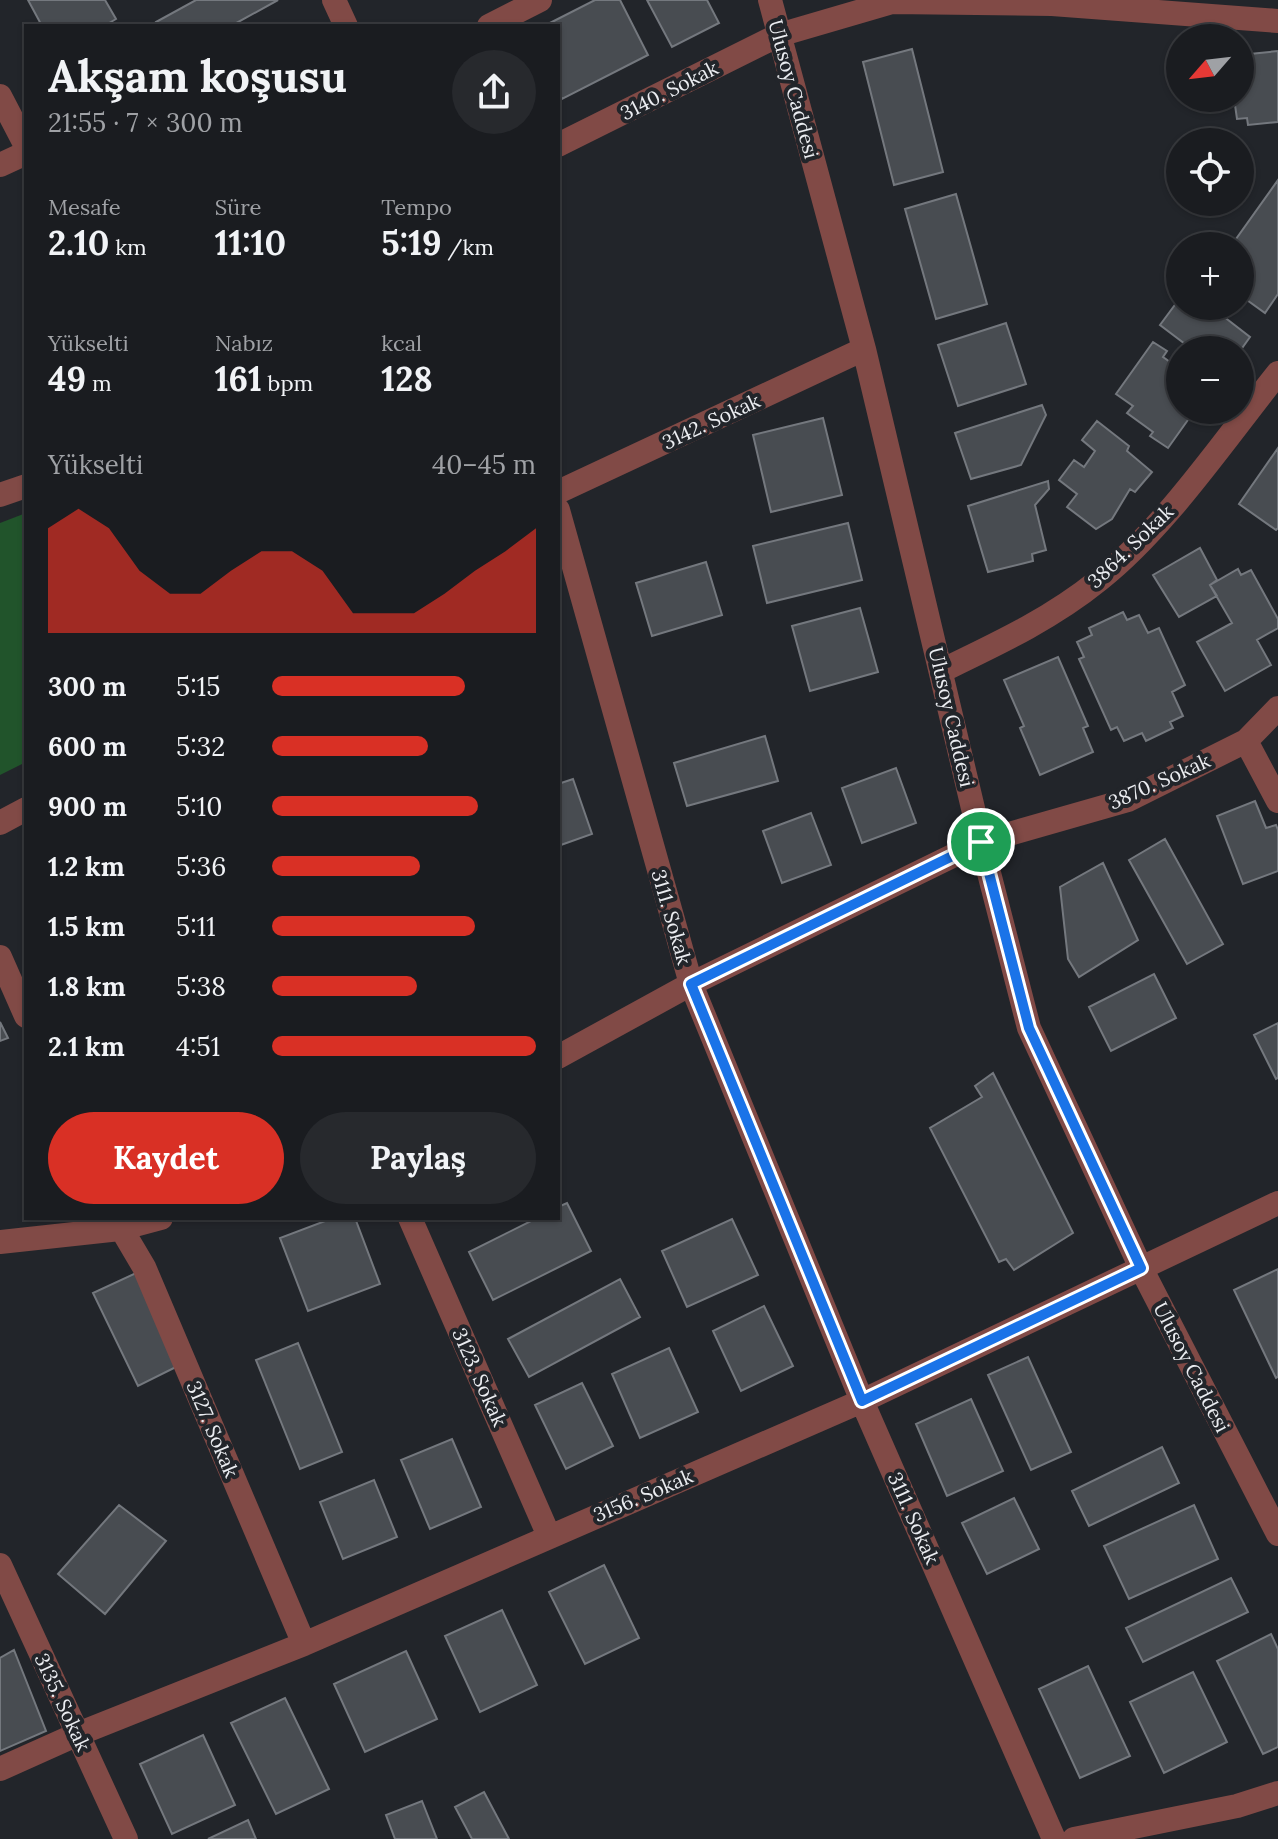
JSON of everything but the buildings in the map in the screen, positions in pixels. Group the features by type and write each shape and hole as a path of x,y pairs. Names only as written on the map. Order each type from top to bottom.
{"street":[{"path":"334,0 345,24"},
{"path":"493,24 540,0"},
{"name":"Ulusoy Caddesi","path":"770,0 864,349 981,842 1029,1028 1141,1268 1278,1534"},
{"name":"3140. Sokak","path":"560,144 779,35 892,2 1052,4 1278,21"},
{"path":"0,96 24,142"},
{"path":"0,165 24,154"},
{"name":"3142. Sokak","path":"560,491 864,349"},
{"name":"3864. Sokak","path":"941,671 1029,629 1100,580 1160,521 1278,373"},
{"path":"0,495 24,487"},
{"name":"3111. Sokak","path":"560,517 691,984 862,1401 1054,1839"},
{"name":"3870. Sokak","path":"560,1056 691,984 981,842 1128,800 1246,741 1278,708"},
{"path":"1246,741 1278,801"},
{"path":"0,823 24,810"},
{"path":"0,957 24,1011"},
{"name":"3156. Sokak","path":"0,1769 78,1734 304,1644 862,1401 1278,1203"},
{"path":"0,1242 146,1220"},
{"name":"3123. Sokak","path":"411,1220 549,1536"},
{"name":"3127. Sokak","path":"117,1224 144,1267 304,1644"},
{"name":"3135. Sokak","path":"0,1565 126,1839"},
{"path":"1074,1839 1237,1806 1278,1793"}],"green space":[{"path":"24,514 24,763 0,775 0,523"}],"route":[{"path":"981,842 1029,1028 1141,1268 862,1401 691,984 981,842"}]}
